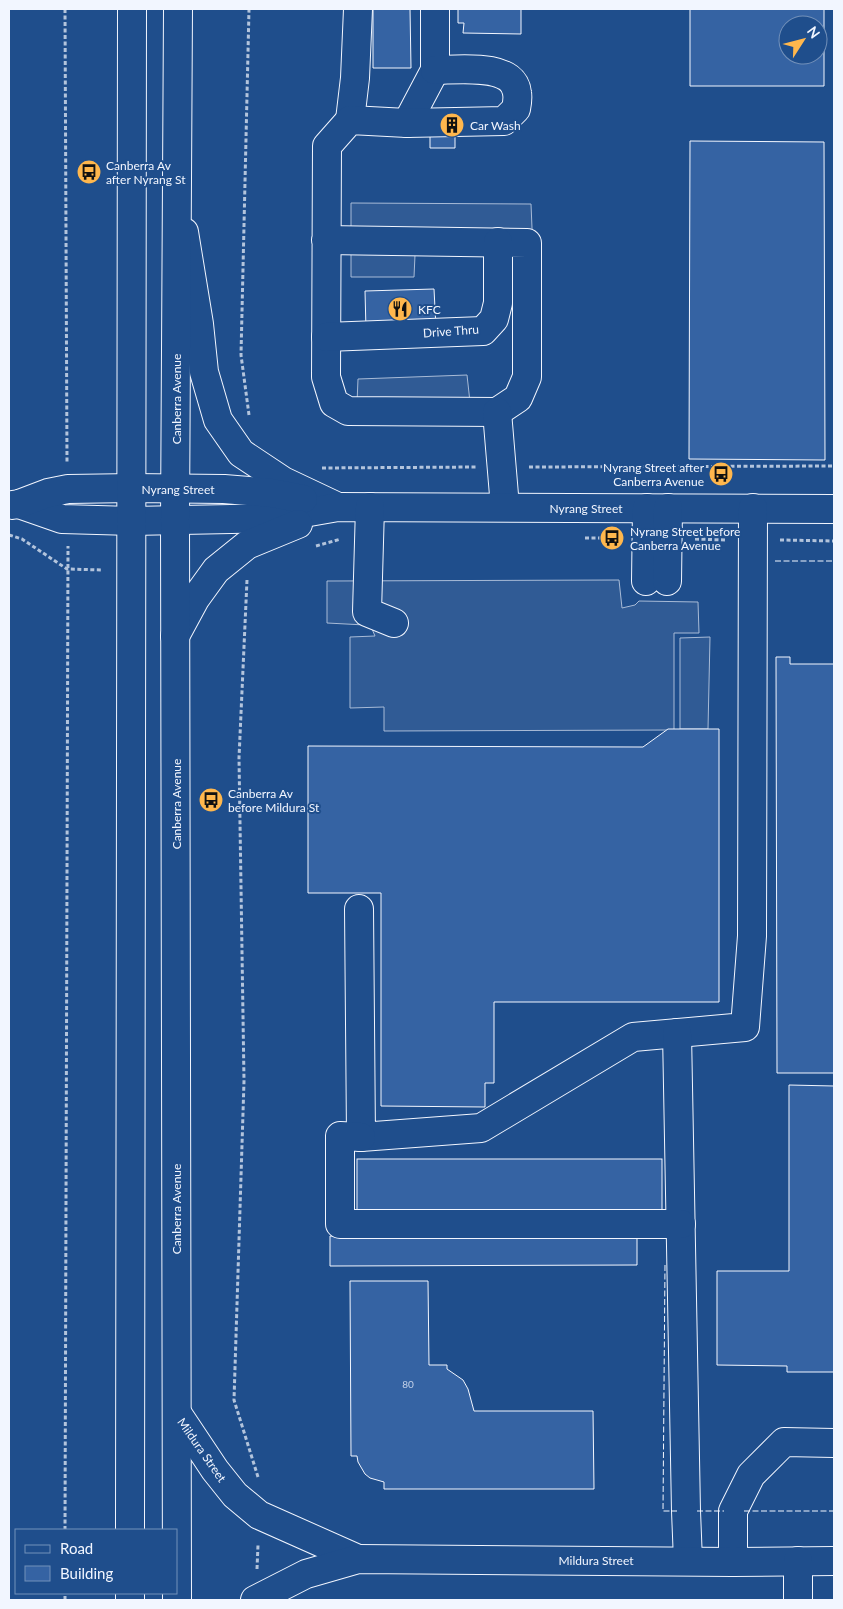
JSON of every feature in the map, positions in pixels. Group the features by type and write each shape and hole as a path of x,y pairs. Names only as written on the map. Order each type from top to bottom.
{"main road":[{"path":"130,1529 132,9"},
{"name":"Canberra Avenue","path":"177,1529 175,489 178,9"},
{"path":"326,240 527,243 527,377 518,398 497,412 348,412 334,403 326,377 326,240 327,146 350,120 355,78 358,9"},
{"path":"407,123 435,70 435,9"},
{"path":"350,120 407,123 504,122 516,109 517,92 510,79 492,70 435,70"},
{"path":"177,190 200,324 204,372 218,420 241,453 283,480 338,507"},
{"name":"Drive Thru","path":"326,337 483,331 494,319 498,303 498,242"},
{"path":"497,412 504,508"},
{"name":"Nyrang Street","path":"14,504 68,489 132,488 224,489 272,493 338,507"},
{"name":"Nyrang Street","path":"14,504 62,519 132,521 275,518 338,507 834,509"},
{"path":"175,636 195,600 216,570 247,545 338,507"},
{"path":"370,507 367,612 394,623"},
{"path":"657,508 657,581"},
{"path":"681,1224 340,1224 340,1136 361,1138 481,1128 633,1037 745,1027 752,936 753,508"},
{"path":"359,909 361,1138"},
{"path":"677,1033 688,1561"},
{"name":"Mildura Street","path":"177,1413 215,1470 235,1495 259,1515 358,1559"},
{"path":"733,1562 733,1511 751,1475 784,1442 834,1443"},
{"name":"Mildura Street","path":"255,1600 306,1574 358,1559 834,1561"},
{"path":"798,1561 798,1600"}],"path":[{"path":"65,9 68,489"},
{"path":"249,9 241,355 250,421"},
{"path":"318,468 834,466"},
{"path":"65,1529 67,569 69,520"},
{"path":"308,548 356,536 369,536"},
{"path":"577,538 834,541"},
{"path":"248,572 239,758 244,1081 234,1400 260,1483"}],"shaded area":[{"path":"351,203 531,204 533,252 415,255 414,277 351,277"},
{"path":"467,375 470,402 357,403 358,379"},
{"path":"619,580 622,608 635,605 639,601 698,602 699,633 674,633 674,730 384,731 384,707 350,708 350,637 375,636 372,629 365,625 327,623 327,581"},
{"path":"710,637 708,729 680,729 680,638"}],"building":[{"path":"373,9 410,9 411,68 373,68"},
{"path":"458,9 521,9 521,34 463,33 464,23 458,23"},
{"path":"690,9 824,9 824,15 778,15 778,65 824,65 824,86 690,86"},
{"name":"Car Wash","path":"473,114 473,135 455,136 455,148 430,148 430,115"},
{"path":"690,141 824,142 825,460 689,459"},
{"name":"KFC","path":"434,289 436,328 366,330 365,291"},
{"path":"776,657 790,657 790,664 834,664 834,1073 777,1073"},
{"path":"668,729 719,729 719,1002 494,1002 494,1083 485,1083 485,1107 381,1106 381,893 308,893 308,746 643,747"},
{"path":"789,1085 834,1086 834,1372 787,1372 787,1366 717,1365 717,1271 789,1271"},
{"path":"357,1159 662,1159 662,1211 357,1211"},
{"path":"330,1236 637,1236 637,1265 330,1266"},
{"path":"350,1281 428,1281 429,1365 447,1365 447,1369 463,1380 468,1389 474,1411 593,1411 594,1489 384,1489 384,1482 370,1478 365,1474 358,1462 357,1456 351,1456"}],"fence":[{"path":"775,561 834,561"},
{"path":"665,1265 663,1511 677,1511"},
{"path":"697,1511 724,1511"},
{"path":"744,1511 834,1511"}],"place":[{"name":"Car Wash","path":"452,125"},
{"name":"Canberra Av after Nyrang St","path":"89,172"},
{"name":"KFC","path":"400,309"},
{"name":"Nyrang Street after Canberra Avenue","path":"721,474"},
{"name":"Nyrang Street before Canberra Avenue","path":"612,538"},
{"name":"Canberra Av before Mildura St","path":"211,800"}]}
